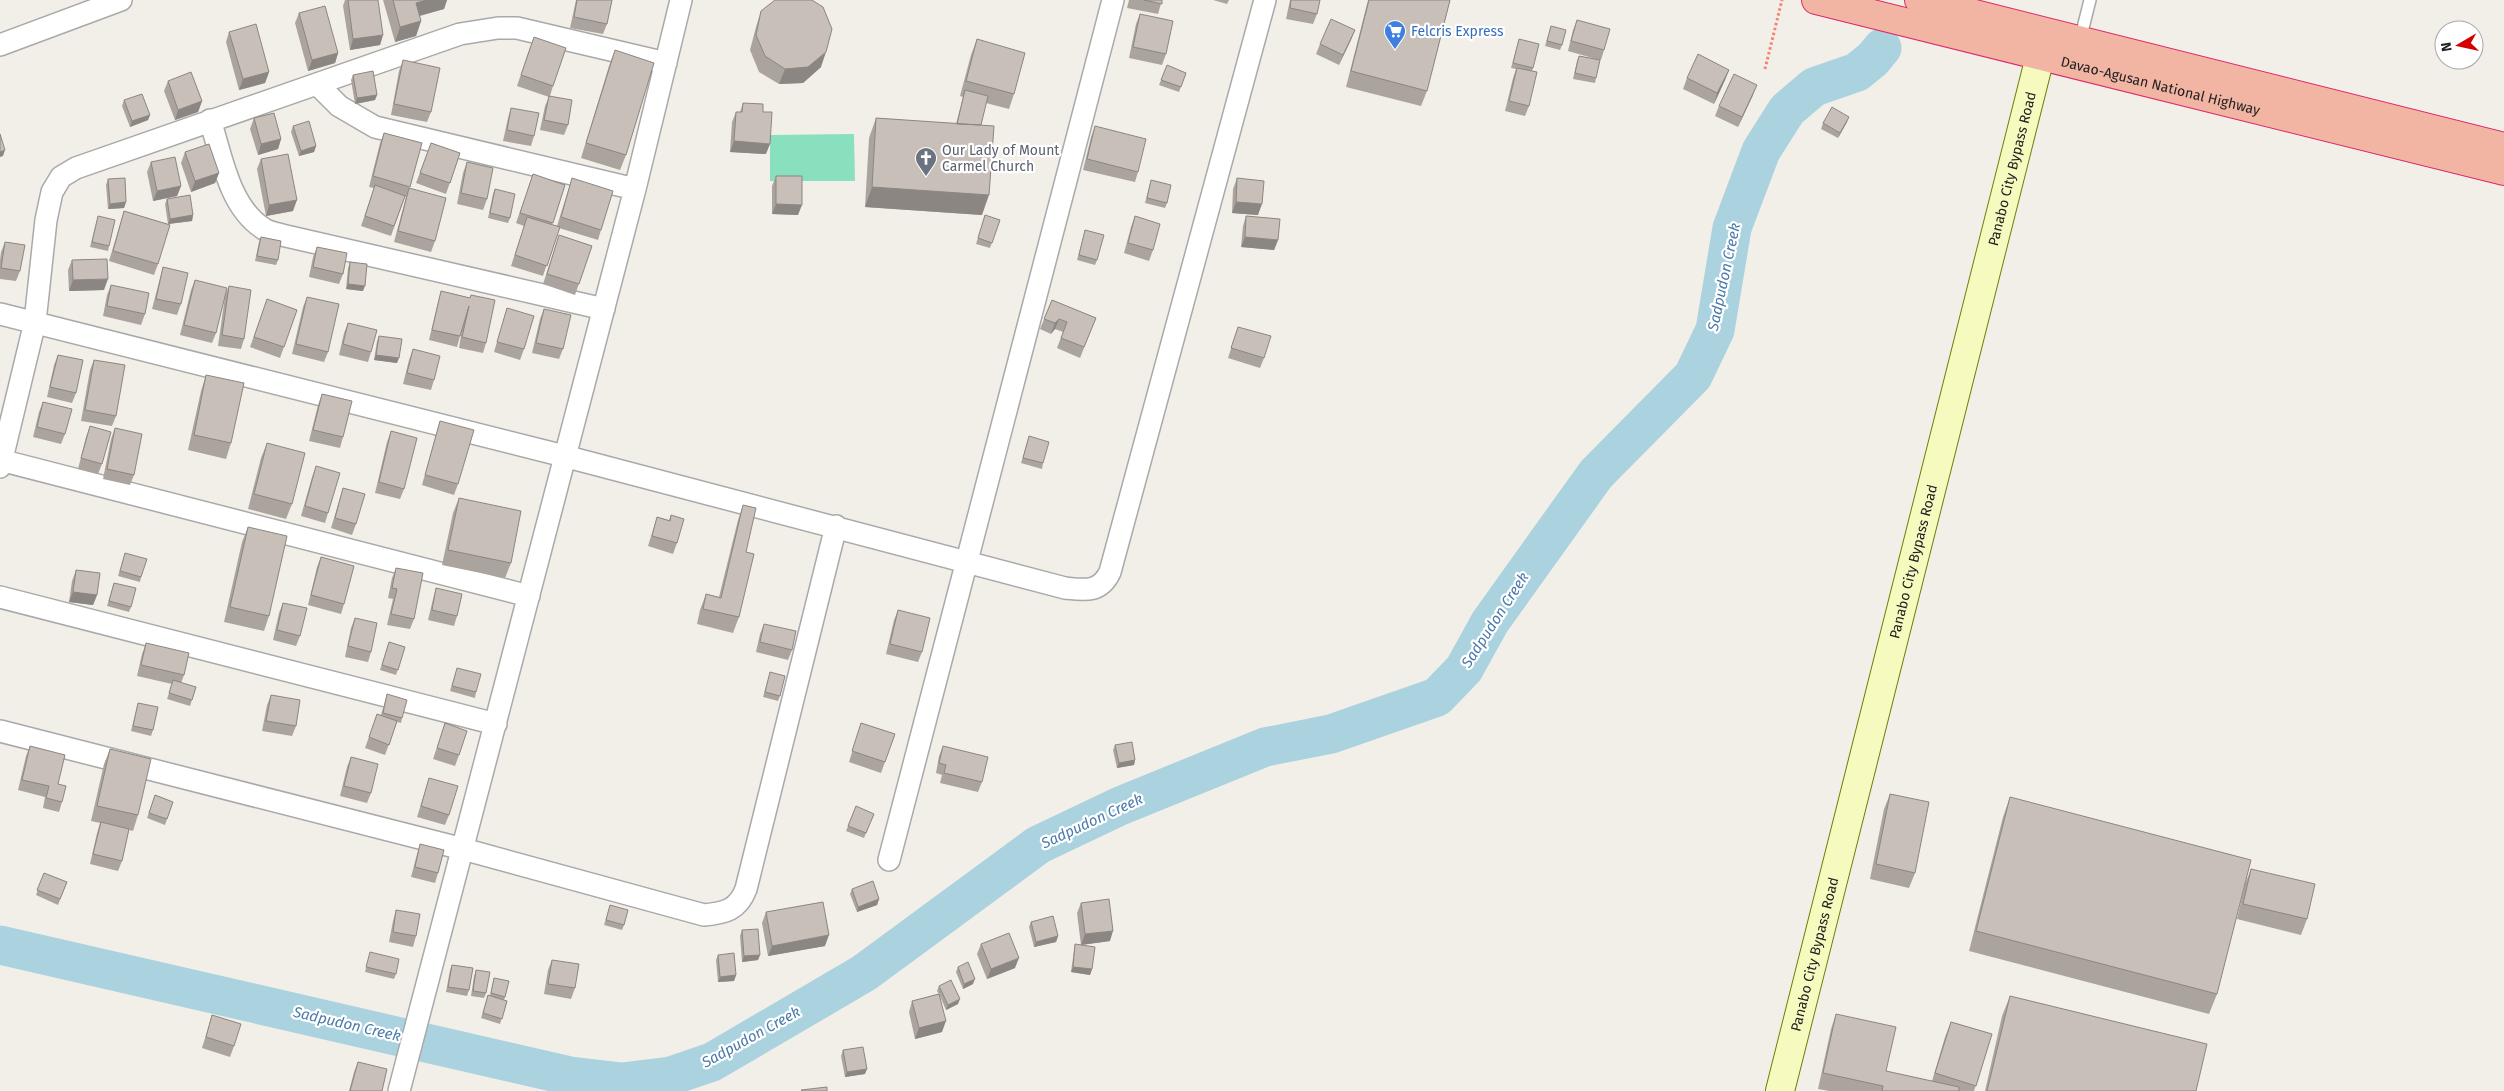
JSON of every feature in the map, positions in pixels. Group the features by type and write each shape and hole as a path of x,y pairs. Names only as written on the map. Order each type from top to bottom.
{"highway":[{"name":"Davao-Agusan National Highway","path":"1816,0 2043,43 2080,40 2504,147"},
{"name":"Davao-Agusan National Highway","path":"1919,0 2043,43 2504,171"}],"main road":[{"name":"Panabo City Bypass Road","path":"1780,1091 2043,43"}],"street":[{"path":"0,45 121,0"},
{"path":"402,1081 635,190 681,0"},
{"path":"889,860 1113,0"},
{"path":"0,314 564,456 836,526 1065,588 1095,588 1105,582 1110,572 1265,0"},
{"path":"529,596 1,463 35,322 46,220 52,192 61,178 76,168 460,34 498,28 517,28 666,63"},
{"path":"317,84 339,106 375,127 635,190"},
{"path":"210,120 233,192 245,211 265,229 286,236 604,308"},
{"path":"0,731 463,849 704,915 720,914 742,901 746,889 836,526"},
{"path":"0,597 496,724"}],"lane":[{"path":"2080,40 2090,0"}],"path":[{"path":"1765,69 1782,0"}],"green space":[{"path":"854,134 855,181 770,181 770,135"}],"building":[{"path":"348,0 378,0 383,35 353,39"},
{"path":"393,0 427,0 416,3 421,21 400,27"},
{"path":"577,0 612,0 607,24 574,17"},
{"path":"775,0 812,0 823,7 832,29 826,52 808,67 785,69 765,56 756,35 761,11"},
{"path":"1144,0 1162,0 1162,4"},
{"path":"1291,0 1320,0 1317,14 1290,8"},
{"name":"Felcris Express","path":"1369,0 1450,0 1427,91 1351,71"},
{"path":"325,6 338,53 312,60 299,13"},
{"path":"1140,14 1173,21 1166,54 1133,47"},
{"path":"1331,19 1355,30 1343,55 1320,44"},
{"path":"1577,20 1610,29 1604,50 1571,41"},
{"path":"256,24 269,72 243,79 229,32"},
{"path":"1551,26 1566,30 1562,45 1547,41"},
{"path":"534,37 566,48 553,86 521,75"},
{"path":"977,39 1025,53 1014,94 966,81"},
{"path":"1519,39 1539,44 1533,68 1513,63"},
{"path":"615,50 654,63 626,155 586,143"},
{"path":"1698,54 1729,70 1717,93 1687,78"},
{"path":"1579,56 1600,60 1596,78 1575,73"},
{"path":"403,60 440,68 431,112 394,104"},
{"path":"1167,65 1186,73 1181,87 1161,80"},
{"path":"1517,68 1537,72 1529,106 1509,101"},
{"path":"373,71 377,95 357,98 353,75"},
{"path":"191,72 202,101 178,110 168,81"},
{"path":"1734,74 1757,85 1742,117 1719,106"},
{"path":"965,90 988,96 981,125 957,124"},
{"path":"142,94 150,115 132,121 124,100"},
{"path":"549,96 572,100 568,125 544,120"},
{"path":"743,103 763,104 763,112 772,112 770,144 734,141 736,112 742,112"},
{"path":"1832,107 1849,117 1840,133 1823,123"},
{"path":"511,108 539,113 534,136 507,130"},
{"path":"274,113 281,139 261,144 254,118"},
{"name":"Our Lady of Mount Carmel Church","path":"876,118 994,126 989,195 872,187"},
{"path":"309,121 316,146 301,151 293,126"},
{"path":"1095,126 1146,139 1138,172 1087,159"},
{"path":"384,133 422,143 410,187 373,176"},
{"path":"0,134 5,150 0,152"},
{"path":"431,143 460,153 450,183 420,173"},
{"path":"209,144 219,173 195,181 185,152"},
{"path":"288,154 297,200 269,205 261,159"},
{"path":"175,157 181,186 157,191 151,162"},
{"path":"467,162 493,168 487,199 461,193"},
{"path":"533,174 565,185 553,223 520,213"},
{"path":"776,176 802,176 802,205 776,204"},
{"path":"125,178 126,202 110,204 108,179"},
{"path":"572,178 613,191 601,230 561,217"},
{"path":"1237,178 1264,181 1262,204 1236,202"},
{"path":"1151,180 1171,185 1167,203 1147,198"},
{"path":"375,185 405,196 394,226 365,216"},
{"path":"409,188 446,198 435,241 398,231"},
{"path":"495,189 515,194 510,218 490,213"},
{"path":"190,195 193,215 170,219 167,199"},
{"path":"124,211 170,225 158,264 113,251"},
{"path":"985,215 1000,220 992,243 978,238"},
{"path":"98,216 115,220 109,246 92,242"},
{"path":"1135,216 1160,224 1153,250 1128,243"},
{"path":"1246,216 1280,219 1278,240 1245,237"},
{"path":"527,217 560,227 547,266 515,255"},
{"path":"1085,230 1104,235 1097,260 1079,255"},
{"path":"559,235 592,246 579,284 547,274"},
{"path":"261,237 281,241 278,260 257,256"},
{"path":"5,242 25,245 20,271 1,268"},
{"path":"317,247 347,253 343,274 313,267"},
{"path":"107,259 108,279 73,280 72,260"},
{"path":"350,262 367,264 365,286 348,284"},
{"path":"163,267 188,273 181,304 156,299"},
{"path":"195,280 227,288 216,333 184,325"},
{"path":"111,285 149,293 145,314 107,306"},
{"path":"229,286 251,290 244,339 222,335"},
{"path":"441,291 470,298 471,295 495,300 486,343 462,337 469,306 460,336 432,330"},
{"path":"307,297 339,304 328,352 296,344"},
{"path":"267,299 297,310 284,347 254,337"},
{"path":"1052,300 1096,318 1084,347 1061,338 1067,322 1059,319 1055,323 1044,319"},
{"path":"507,308 534,316 524,349 497,342"},
{"path":"544,309 571,315 563,349 536,343"},
{"path":"348,323 377,330 371,352 343,344"},
{"path":"1238,327 1271,336 1264,358 1231,348"},
{"path":"379,336 402,339 399,358 376,355"},
{"path":"413,349 440,356 434,380 407,373"},
{"path":"58,355 83,360 76,393 50,387"},
{"path":"94,360 125,365 116,416 85,410"},
{"path":"206,375 244,383 231,443 194,435"},
{"path":"322,394 352,401 343,437 313,430"},
{"path":"43,402 72,409 65,434 37,427"},
{"path":"440,421 474,430 458,484 425,475"},
{"path":"90,426 111,432 102,464 81,458"},
{"path":"115,428 142,434 134,475 107,469"},
{"path":"391,431 417,438 404,489 379,482"},
{"path":"1029,436 1049,442 1043,463 1023,458"},
{"path":"267,443 305,453 292,504 254,494"},
{"path":"316,466 340,473 328,513 305,506"},
{"path":"343,488 365,494 356,524 335,518"},
{"path":"459,498 521,511 511,563 448,550"},
{"path":"743,505 756,508 746,552 754,554 739,617 703,609 706,594 721,598"},
{"path":"671,515 684,519 677,543 652,536 657,517 670,521"},
{"path":"248,527 287,536 269,616 230,607"},
{"path":"125,553 147,559 141,577 120,571"},
{"path":"321,557 354,566 344,604 311,595"},
{"path":"396,568 423,573 414,619 391,614 397,589 392,588"},
{"path":"76,570 100,573 97,595 73,592"},
{"path":"114,583 136,588 131,607 109,601"},
{"path":"436,588 462,594 457,616 432,610"},
{"path":"283,603 307,608 300,636 277,630"},
{"path":"898,610 930,618 922,652 890,644"},
{"path":"355,618 377,623 371,652 348,646"},
{"path":"764,624 796,631 792,650 760,642"},
{"path":"389,642 405,647 398,670 382,665"},
{"path":"146,643 189,653 184,675 141,665"},
{"path":"457,668 481,674 476,692 452,686"},
{"path":"770,672 785,676 780,696 765,692"},
{"path":"173,680 196,687 192,700 169,693"},
{"path":"387,694 407,700 402,718 383,713"},
{"path":"271,695 300,700 296,726 266,721"},
{"path":"138,703 158,707 153,730 133,726"},
{"path":"377,714 397,721 389,745 369,737"},
{"path":"445,723 467,731 459,755 437,748"},
{"path":"861,723 895,734 885,762 852,751"},
{"path":"1132,742 1135,760 1119,763 1115,745"},
{"path":"30,746 65,755 58,784 66,786 62,802 46,798 49,786 22,780"},
{"path":"943,746 988,757 982,782 944,773 946,765 939,763"},
{"path":"110,749 151,759 138,815 97,806"},
{"path":"351,757 378,764 371,793 344,786"},
{"path":"429,778 458,786 449,815 421,806"},
{"path":"1890,794 1929,802 1915,873 1876,864"},
{"path":"155,795 173,802 167,819 149,813"},
{"path":"2010,797 2251,860 2217,994 1976,931"},
{"path":"856,806 874,814 866,833 848,826"},
{"path":"101,822 129,829 122,861 93,854"},
{"path":"420,844 444,850 438,873 415,867"},
{"path":"2251,869 2315,884 2307,919 2243,904"},
{"path":"44,873 67,882 60,899 37,890"},
{"path":"873,881 879,899 858,907 852,889"},
{"path":"1109,899 1113,931 1085,934 1081,903"},
{"path":"823,902 829,935 772,946 766,912"},
{"path":"610,905 628,910 624,925 606,920"},
{"path":"396,910 420,914 416,936 393,932"},
{"path":"1053,916 1058,936 1036,942 1031,922"},
{"path":"758,929 760,955 744,956 742,930"},
{"path":"1009,933 1019,958 991,969 981,944"},
{"path":"1075,944 1095,947 1092,969 1073,967"},
{"path":"370,952 399,959 396,974 366,967"},
{"path":"734,953 736,975 720,977 718,955"},
{"path":"552,960 579,964 575,988 548,984"},
{"path":"968,962 975,979 964,984 958,967"},
{"path":"452,965 473,968 469,990 448,987"},
{"path":"476,970 490,972 486,993 473,991"},
{"path":"494,978 509,981 505,997 491,993"},
{"path":"951,980 960,999 948,1005 939,986"},
{"path":"939,994 946,1021 919,1028 912,1001"},
{"path":"488,995 507,1001 502,1019 483,1013"},
{"path":"2010,996 2207,1044 2196,1091 1987,1091"},
{"path":"1836,1014 1896,1027 1886,1071 1959,1087 1959,1091 1882,1091 1883,1086 1823,1073"},
{"path":"212,1015 241,1024 234,1046 206,1037"},
{"path":"1951,1022 1992,1034 1976,1086 1935,1073"},
{"path":"863,1047 867,1069 847,1072 843,1050"},
{"path":"358,1062 387,1069 382,1091 350,1091"},
{"path":"827,1087 827,1091 801,1090"}],"waterway":[{"name":"Sadpudon Creek","path":"0,945 570,1076 622,1082 671,1076 712,1062 864,973 1038,845 1120,806 1265,747 1331,734 1437,697 1464,669 1490,622 1596,474 1693,376 1715,330 1732,228 1761,151 1787,110 1814,87 1857,72 1873,59 1882,48"}],"place":[{"name":"Felcris Express","path":"1395,50"},
{"name":"Our Lady of Mount Carmel Church","path":"926,177"}]}
